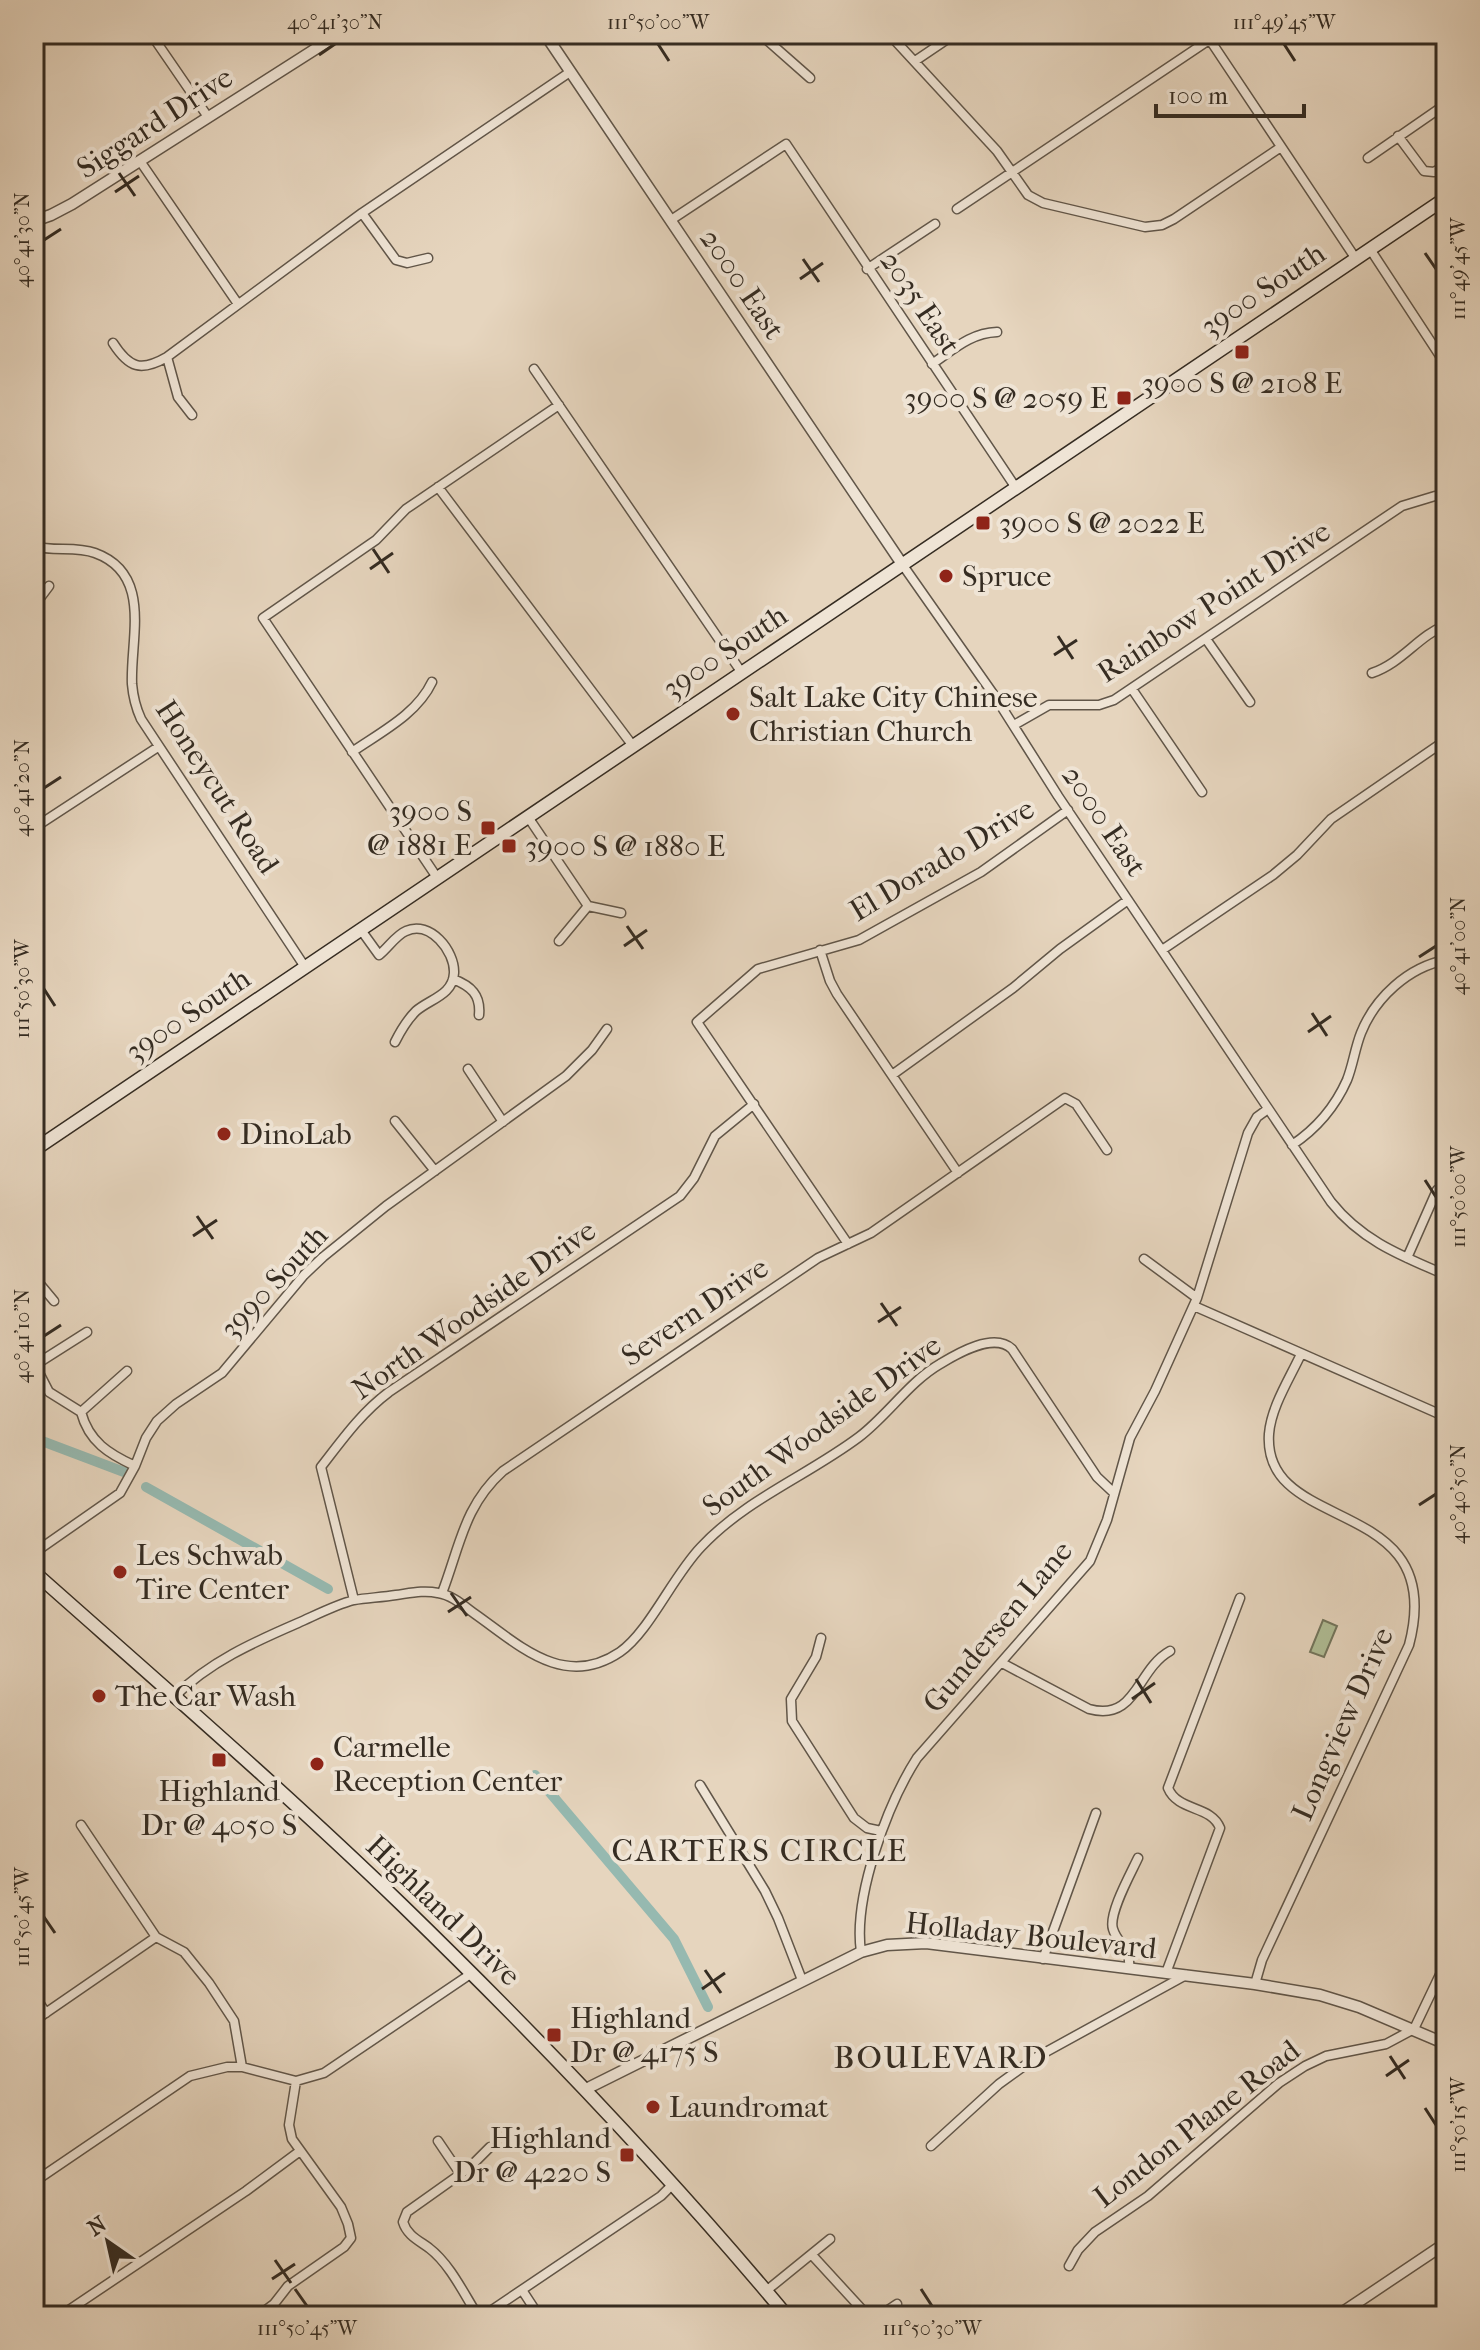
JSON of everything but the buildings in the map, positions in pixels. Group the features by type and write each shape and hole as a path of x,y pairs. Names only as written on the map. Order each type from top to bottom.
{"main road":[{"name":"3900 South","path":"34,1150 1446,198"},
{"name":"Highland Drive","path":"34,1572 400,1903 472,1973 586,2089 787,2316"}],"street":[{"path":"151,34 208,117"},
{"name":"2000 East","path":"545,34 1014,725 1292,1145 1349,1222 1372,1242 1446,1275"},
{"path":"760,34 810,78"},
{"path":"889,34 997,151 1025,191 1037,201 1156,227 1174,219 1281,147"},
{"path":"915,61 955,34"},
{"name":"Siggard Drive","path":"34,221 60,211 331,36"},
{"path":"957,209 1211,36 1356,259"},
{"path":"113,343 121,356 140,367 153,366 362,213 570,72"},
{"path":"1368,158 1446,104"},
{"path":"1398,136 1424,171 1434,172 1446,165"},
{"name":"2035 East","path":"671,220 786,144 1016,488"},
{"path":"140,161 238,304"},
{"path":"362,213 396,260 407,263 428,258"},
{"path":"867,269 935,224"},
{"path":"1370,249 1446,365"},
{"path":"932,364 977,334 997,332"},
{"path":"167,357 178,397 192,415"},
{"path":"534,369 742,673"},
{"path":"438,879 263,618 376,540 406,509 559,405"},
{"path":"438,487 633,746"},
{"name":"Rainbow Point Drive","path":"1014,725 1049,705 1099,705 1114,700 1402,506 1435,496"},
{"name":"Honeycut Road","path":"34,546 97,554 114,565 127,582 136,612 132,670 134,698 141,719 305,967"},
{"path":"34,606 49,586"},
{"path":"1372,673 1399,661 1430,633 1446,625"},
{"path":"1206,639 1250,702"},
{"path":"352,752 416,707 426,696 432,682"},
{"path":"1132,689 1202,792"},
{"path":"1162,950 1273,875 1331,819 1446,740"},
{"path":"34,828 158,747"},
{"name":"El Dorado Drive","path":"848,1244 697,1022 758,969 859,940 981,872 1068,810"},
{"path":"528,817 588,906 621,913"},
{"path":"892,1075 1128,900"},
{"path":"559,941 588,906"},
{"path":"361,930 379,955 404,932 430,931 451,957 453,979 445,993 411,1016 395,1042"},
{"path":"820,950 830,981 958,1173"},
{"path":"1292,1145 1307,1135 1335,1103 1348,1079 1361,1034 1373,1011 1392,988 1415,971 1446,960"},
{"path":"453,979 474,991 479,1003 479,1015"},
{"name":"3990 South","path":"34,1553 120,1493 146,1438 164,1413 222,1373 277,1306 323,1257 386,1206 576,1068 607,1029"},
{"path":"468,1069 503,1122"},
{"name":"Severn Drive","path":"442,1593 469,1513 478,1496 503,1471 818,1258 871,1233 1068,1098 1076,1104 1107,1150"},
{"name":"North Woodside Drive","path":"354,1600 321,1467 352,1427 389,1392 680,1196 694,1178 715,1136 754,1104"},
{"name":"Gundersen Lane","path":"861,1952 859,1918 881,1831 901,1783 917,1758 1090,1561 1107,1520 1130,1438 1195,1302 1248,1133 1257,1117 1268,1109"},
{"path":"395,1121 435,1171"},
{"path":"1407,1258 1437,1190"},
{"path":"1144,1259 1195,1302 1301,1354 1446,1417"},
{"path":"34,1277 54,1301"},
{"path":"87,1332 34,1364 49,1392 81,1412 83,1421 101,1448 135,1466"},
{"name":"South Woodside Drive","path":"442,1593 542,1660 570,1667 605,1661 634,1639 677,1575 700,1548 754,1501 833,1456 863,1434 938,1365 983,1344 1005,1344 1012,1349 1097,1477 1114,1493"},
{"name":"Longview Drive","path":"1255,1984 1262,1960 1409,1645 1415,1607 1411,1585 1396,1553 1381,1537 1364,1525 1293,1490 1274,1463 1269,1432 1301,1354"},
{"path":"81,1412 127,1371"},
{"path":"174,1697 192,1680 236,1651 354,1600 425,1591 442,1593"},
{"path":"1166,1973 1220,1828 1217,1820 1208,1814 1178,1802 1168,1788 1240,1598"},
{"path":"821,1638 816,1657 791,1699 792,1721 854,1818 867,1828 881,1831"},
{"path":"1002,1663 1102,1713 1125,1704 1154,1663 1170,1651"},
{"path":"700,1785 765,1891 802,1980"},
{"path":"1043,1959 1096,1813"},
{"path":"81,1825 156,1937 184,1952 209,1983 234,2021 242,2067"},
{"path":"1129,1968 1129,1952 1114,1932 1112,1920 1138,1858"},
{"path":"34,2021 156,1937"},
{"name":"Holladay Boulevard","path":"586,2089 802,1980 861,1952 887,1945 926,1943 1255,1984 1320,1995 1359,2007 1446,2044"},
{"path":"1414,2029 1446,1962"},
{"path":"34,2182 190,2076 213,2068 242,2067 296,2081 324,2073 472,1973"},
{"path":"931,2146 999,2084 1035,2058 1186,1975"},
{"path":"34,1995 46,2013"},
{"name":"London Plane Road","path":"1069,2266 1078,2250 1095,2232 1148,2196 1279,2083 1326,2056 1386,2044 1414,2029"},
{"path":"258,2316 274,2304 288,2286 344,2247 351,2238 341,2207 300,2151 289,2125 296,2081"},
{"path":"438,2141 461,2175"},
{"path":"490,2147 478,2162 410,2209 403,2219 406,2229 436,2255 480,2316 661,2196 672,2185"},
{"path":"60,2316 300,2151"},
{"path":"766,2291 830,2239"},
{"path":"1337,2316 1446,2243"},
{"path":"812,2255 868,2316"},
{"path":"522,2290 539,2316"},
{"path":"879,2316 897,2304"}],"green space":[{"path":"1323,1620 1337,1626 1324,1657 1310,1652"}],"waterway":[{"path":"34,1438 124,1472"},
{"path":"146,1487 328,1589"},
{"path":"535,1775 674,1939 708,2007"}],"place":[{"name":"3900 S @ 2108 E","path":"1242,352"},
{"name":"3900 S @ 2059 E","path":"1124,398"},
{"name":"3900 S @ 2022 E","path":"983,523"},
{"name":"Spruce","path":"946,576"},
{"name":"Salt Lake City Chinese Christian Church","path":"733,714"},
{"name":"3900 S @ 1881 E","path":"488,828"},
{"name":"3900 S @ 1880 E","path":"509,846"},
{"name":"DinoLab","path":"224,1134"},
{"name":"Les Schwab Tire Center","path":"120,1572"},
{"name":"The Car Wash","path":"99,1696"},
{"name":"Highland Dr @ 4050 S","path":"219,1760"},
{"name":"Carmelle Reception Center","path":"317,1764"},
{"name":"Highland Dr @ 4175 S","path":"554,2035"},
{"name":"Laundromat","path":"653,2107"},
{"name":"Highland Dr @ 4220 S","path":"627,2155"}],"district":[{"name":"CARTERS CIRCLE","path":"760,1850"},
{"name":"BOULEVARD","path":"941,2057"}]}
